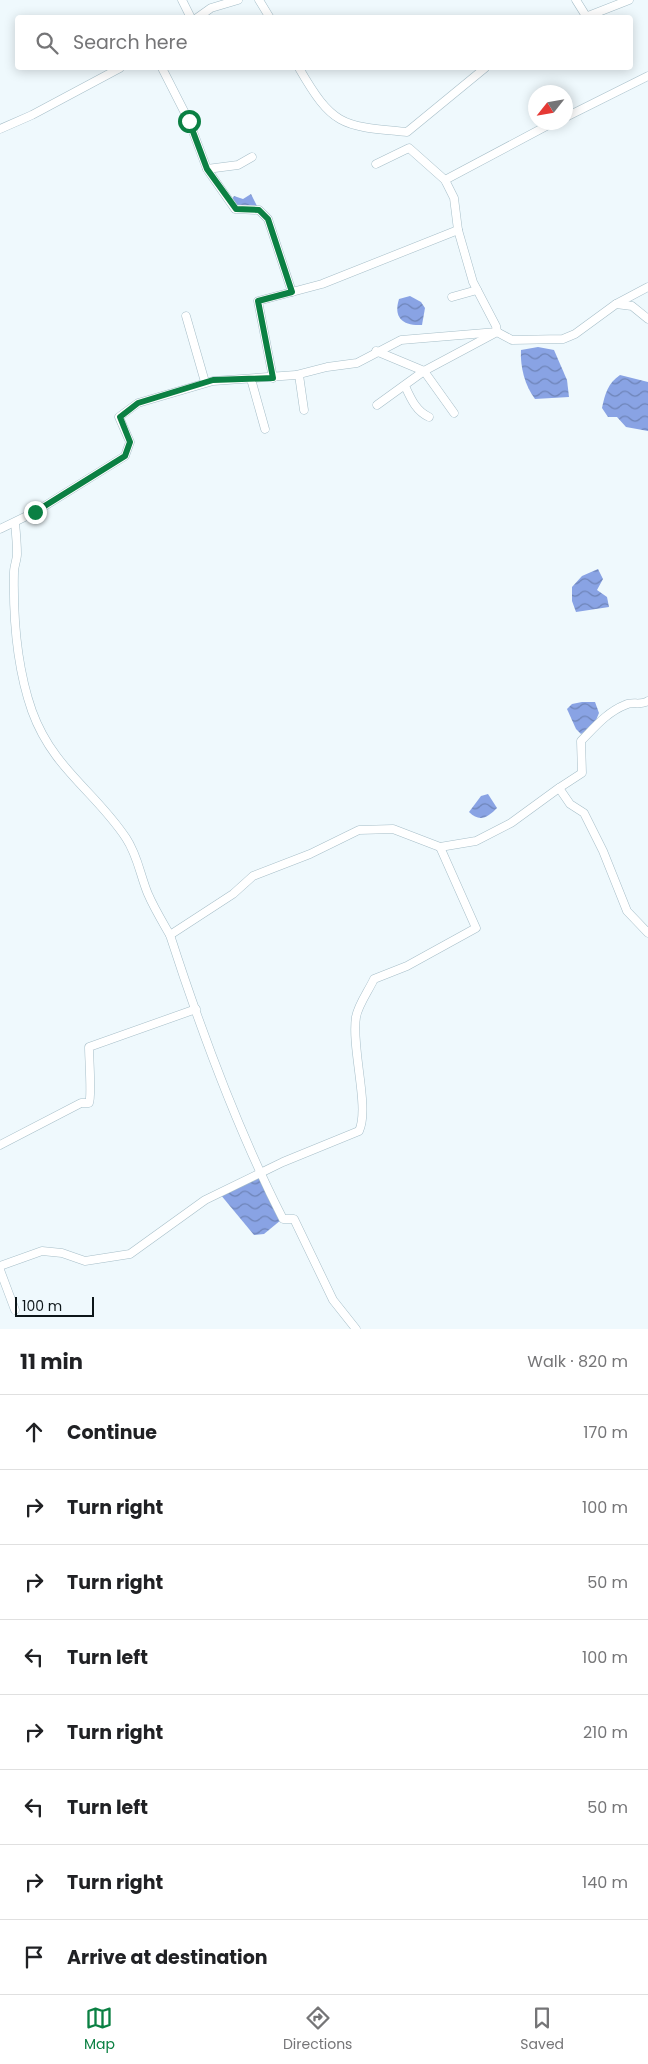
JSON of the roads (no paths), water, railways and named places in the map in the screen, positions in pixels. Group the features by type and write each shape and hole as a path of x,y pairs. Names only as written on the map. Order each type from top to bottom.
{"street":[{"path":"182,0 190,15"},
{"path":"201,15 211,8 238,0"},
{"path":"259,0 268,15"},
{"path":"576,0 584,15"},
{"path":"590,15 629,0"},
{"path":"0,129 32,115 116,70"},
{"path":"163,70 189,121 207,169 236,209 259,210 268,219 292,292"},
{"path":"300,70 324,105 344,123 360,128 407,132 483,70"},
{"path":"573,114 648,76"},
{"path":"445,180 539,130"},
{"path":"407,132 410,148 445,180 454,198 458,230 466,261 477,290 496,326 497,332"},
{"path":"376,164 410,148"},
{"path":"207,169 238,165 252,157"},
{"path":"273,378 258,301 365,269 458,230"},
{"path":"0,529 15,523 99,475 125,456 130,442 120,417 138,403 205,382 299,375 328,367 357,363 376,351 401,340 497,332 512,340 564,339 575,334 616,304 648,287"},
{"path":"452,297 477,290"},
{"path":"616,304 632,306 648,319"},
{"path":"186,316 205,382"},
{"path":"377,405 424,371 497,332"},
{"path":"376,351 424,371 454,413"},
{"path":"299,375 304,410"},
{"path":"251,379 265,429"},
{"path":"405,386 421,414 429,417"},
{"path":"15,523 17,554 14,570 14,615 22,674 32,711 46,744 71,776 99,804 126,838 139,864 148,894 170,935 196,1009 259,1172 283,1220 294,1219 333,1300 356,1329"},
{"path":"170,935 233,894 254,876 310,854 360,830 393,829 440,846 476,841 511,823 582,772 581,741 606,716 626,704 644,704 648,701"},
{"path":"559,788 570,804 584,813 603,851 627,911 648,932"},
{"path":"0,1266 42,1252 62,1254 85,1261 130,1254 206,1200 259,1172 359,1131 363,1122 357,1065 356,1016 374,979 407,966 476,928 440,846"},
{"path":"0,1145 81,1104 89,1103 91,1098 88,1080 89,1047 196,1009"},
{"path":"0,1270 15,1310"}],"water":[{"path":"251,194 259,210 229,204 234,196 243,199"},
{"path":"410,296 421,302 425,308 422,325 410,324 401,320 399,316 397,306 399,299"},
{"path":"538,347 554,350 567,380 569,397 535,399 531,394 521,363 521,350"},
{"path":"620,375 648,382 648,431 626,427 617,417 608,417 602,408 608,389"},
{"path":"598,569 603,579 597,590 607,597 609,607 576,612 572,601 572,587 582,576"},
{"path":"595,702 599,713 594,725 581,734 576,729 567,709 572,704"},
{"path":"488,794 497,808 494,811 484,818 477,817 469,812 481,796"},
{"path":"259,1177 281,1220 264,1234 254,1235 220,1194"}]}
